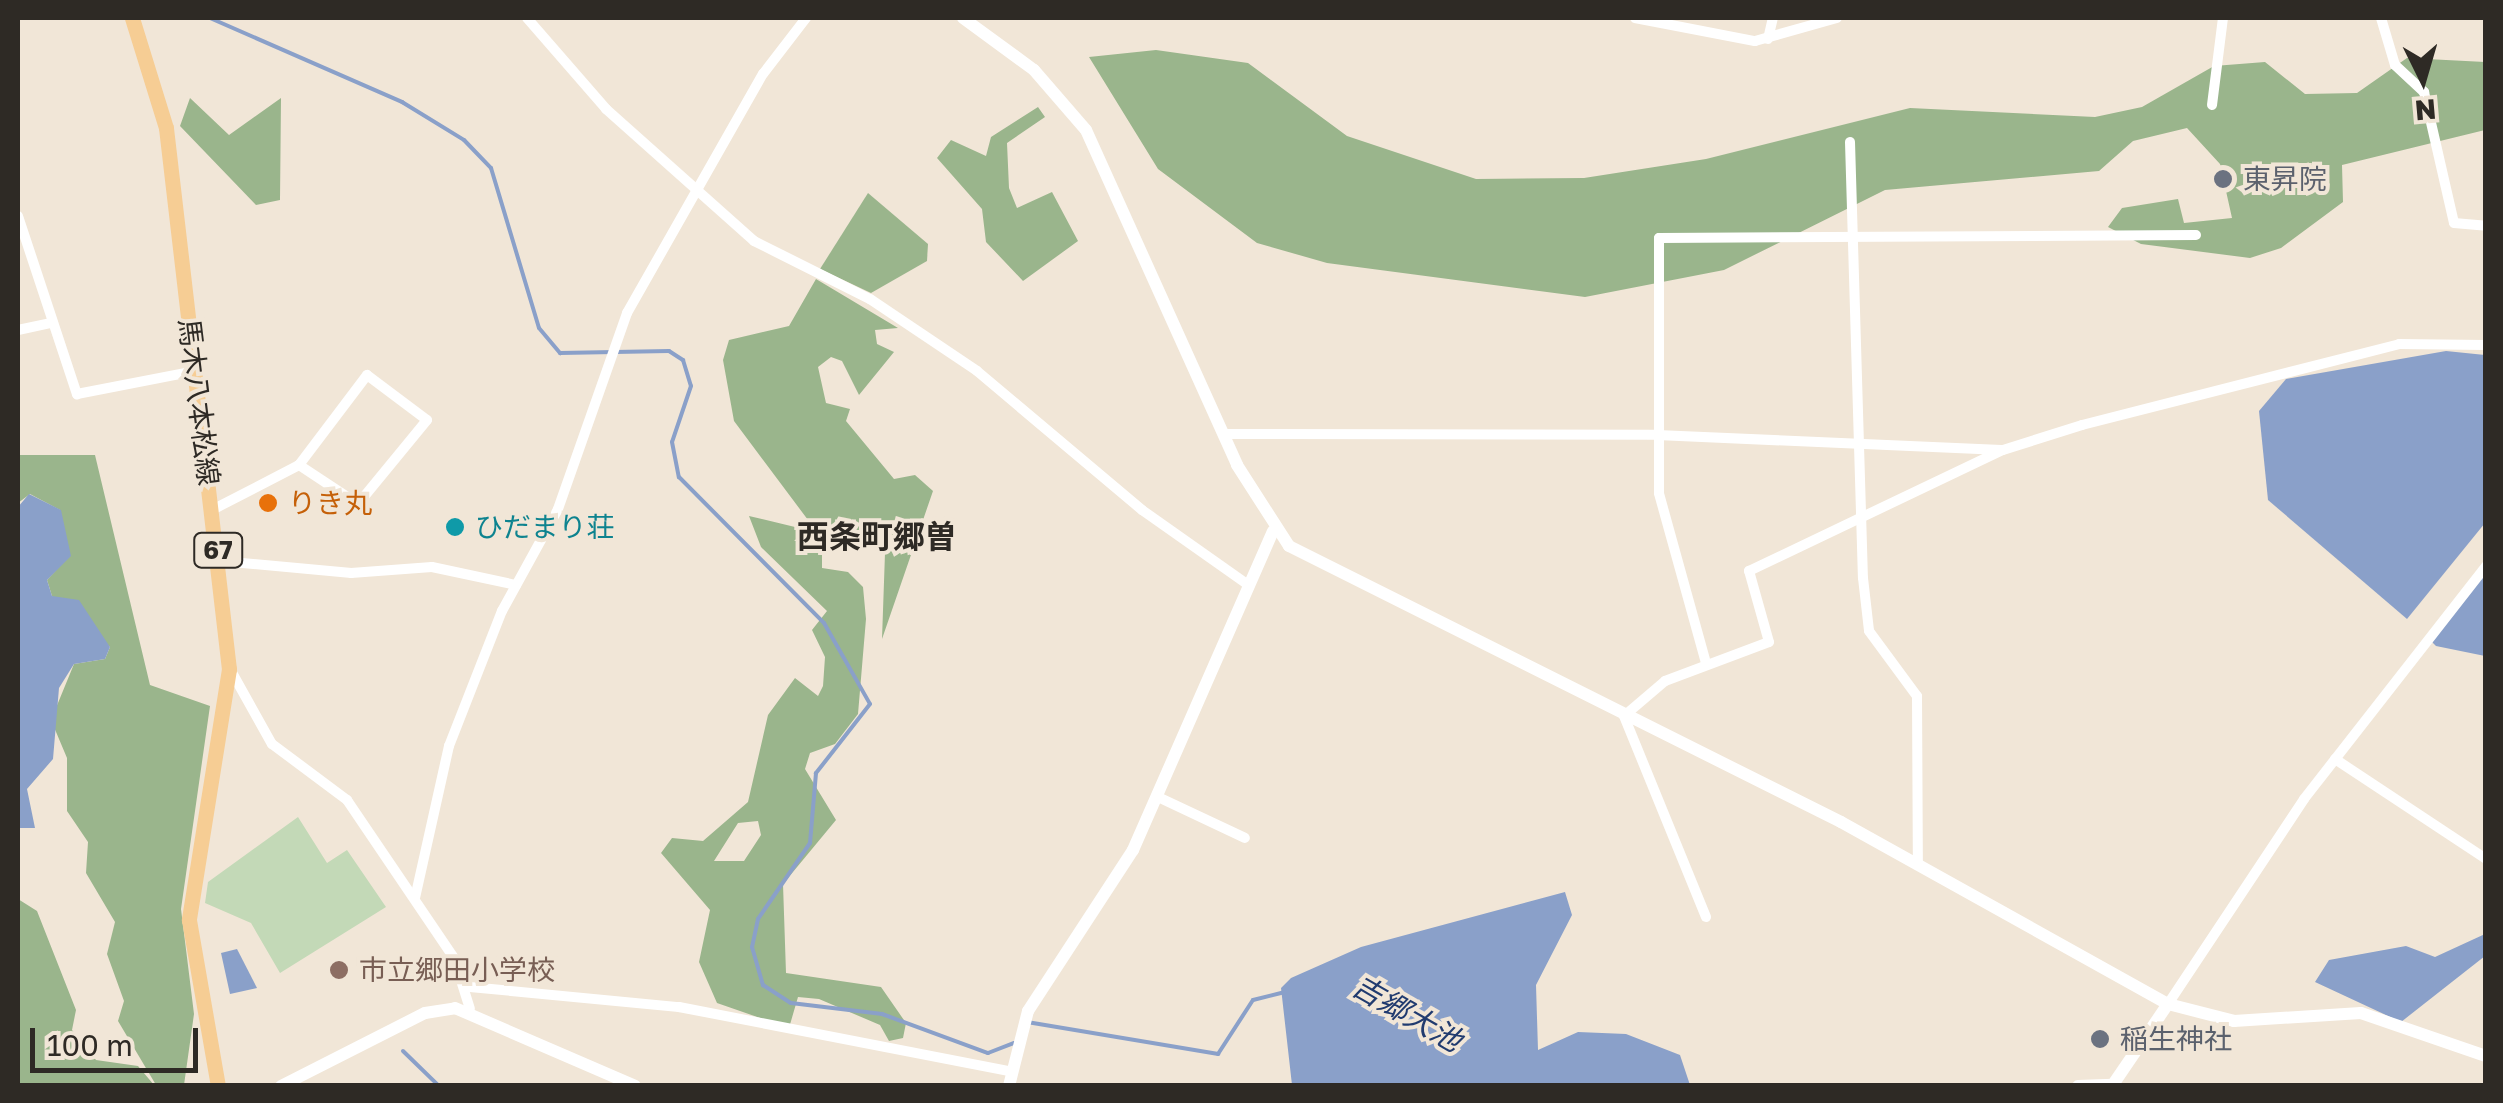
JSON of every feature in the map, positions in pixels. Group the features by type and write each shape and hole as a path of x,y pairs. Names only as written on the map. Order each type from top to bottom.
{"main road":[{"name":"馬木八本松線","path":"132,18 166,128 230,668 189,920 218,1086"}],"street":[{"path":"527,18 606,108 703,188 754,241 870,300 977,372 1142,510 1247,584"},
{"path":"415,898 449,746 516,585 558,509 619,340 763,74 806,18"},
{"path":"962,18 1034,70 1086,130 1224,434 1273,531 1326,570 1918,864 2168,1004 2234,1020 2361,1014 2486,1056"},
{"path":"1635,18 1768,39 1837,18"},
{"path":"1768,39 1773,18"},
{"path":"2212,105 2223,18"},
{"path":"2381,18 2395,65 2424,92 2454,223 2486,226"},
{"path":"1850,142 1869,631 1917,696 1918,864"},
{"path":"18,216 77,394 194,371"},
{"path":"1706,663 1666,541 1657,435 1659,238 2196,235"},
{"path":"18,330 51,324"},
{"path":"1624,716 1665,681 1770,642 1748,571 2003,450 2399,344 2486,345"},
{"path":"212,510 299,466 367,375 427,420 358,504 299,466"},
{"path":"1224,434 1657,435 2003,450"},
{"path":"470,987 678,1007 1011,1079 1028,1012 1158,796 1273,531"},
{"path":"220,562 351,572 432,567 516,585"},
{"path":"2078,1086 2113,1085 2336,759 2486,566"},
{"path":"230,668 272,744 348,800 470,987 470,1009"},
{"path":"1624,716 1706,917"},
{"path":"2336,759 2486,859"},
{"path":"1158,796 1245,838"},
{"path":"281,1086 425,1013 470,1009 635,1086"}],"green space":[{"path":"1156,50 1248,63 1347,136 1476,179 1584,178 1706,159 1910,108 2095,117 2142,107 2214,66 2265,62 2305,94 2357,93 2407,58 2485,62 2485,130 2342,165 2343,202 2281,248 2250,258 2141,244 2108,227 2122,208 2178,199 2184,223 2232,218 2220,164 2187,128 2133,141 2099,171 1885,190 1724,270 1585,297 1327,263 1257,243 1158,169 1089,57"},
{"path":"190,98 229,135 281,98 280,200 256,205 180,126"},
{"path":"1038,107 1045,117 1007,143 1009,188 1017,208 1052,192 1078,241 1023,281 986,242 982,209 937,158 951,140 986,156 991,137"},
{"path":"868,193 928,244 927,261 871,293 820,269"},
{"path":"816,279 898,328 875,330 877,344 894,352 859,395 842,361 831,357 818,367 826,403 850,409 846,421 894,479 915,475 933,491 882,639 885,553 877,537 857,539 808,520 734,421 723,360 729,340 789,326"},
{"path":"18,455 95,455 150,685 210,706 181,909 194,1014 184,1085 156,1085 118,1021 124,1001 107,954 115,922 86,873 88,842 67,811 67,758 51,720 74,664 105,659 110,647 52,596 47,580 70,555 60,510 30,494 18,503"},
{"path":"749,516 795,527 822,545 822,568 848,572 863,587 866,619 858,714 835,744 810,753 805,769 836,820 783,884 786,973 881,987 906,1023 903,1038 889,1041 880,1025 819,999 798,997 789,1028 717,1003 699,962 710,910 661,853 672,838 703,841 748,802 768,715 795,678 818,696 823,686 825,657 812,630 827,611 761,547","holes":["758,821 761,835 744,861 714,861 738,823"]},
{"path":"298,817 327,863 347,850 386,907 280,973 251,923 205,903 208,882"},
{"path":"18,899 37,911 76,1010 72,1030 96,1060 138,1066 154,1085 18,1083"}],"water":[{"path":"2446,351 2485,355 2485,523 2407,619 2268,500 2259,411 2286,379"},
{"path":"29,494 61,510 71,556 47,580 52,596 79,600 110,647 105,659 74,664 59,688 53,759 27,789 35,828 18,828 18,507"},
{"path":"2485,565 2485,656 2436,646 2431,641"},
{"name":"吉郷大池","path":"1565,892 1572,915 1536,985 1538,1050 1578,1032 1626,1034 1680,1055 1690,1085 1292,1085 1281,988 1291,978 1361,947"},
{"path":"2485,934 2485,956 2401,1022 2315,982 2329,960 2406,946 2435,957"},
{"path":"237,949 257,988 230,994 221,953"}],"waterway":[{"path":"210,18 402,102 464,140 491,168 539,328 560,353 669,351 683,360 691,386 672,442 679,477 824,623 870,704 816,773 810,843 758,919 752,947 763,985 791,1003 882,1014 988,1053 1014,1043"},
{"path":"1027,1022 1218,1054 1253,1000 1285,992"},
{"path":"403,1051 439,1086"}],"place":[{"name":"東昇院","path":"2223,179"},
{"name":"りき丸","path":"268,503"},
{"name":"ひだまり荘","path":"455,527"},
{"name":"市立郷田小学校","path":"339,970"},
{"name":"稲生神社","path":"2100,1039"}],"district":[{"name":"西条町郷曽","path":"877,536"}]}
